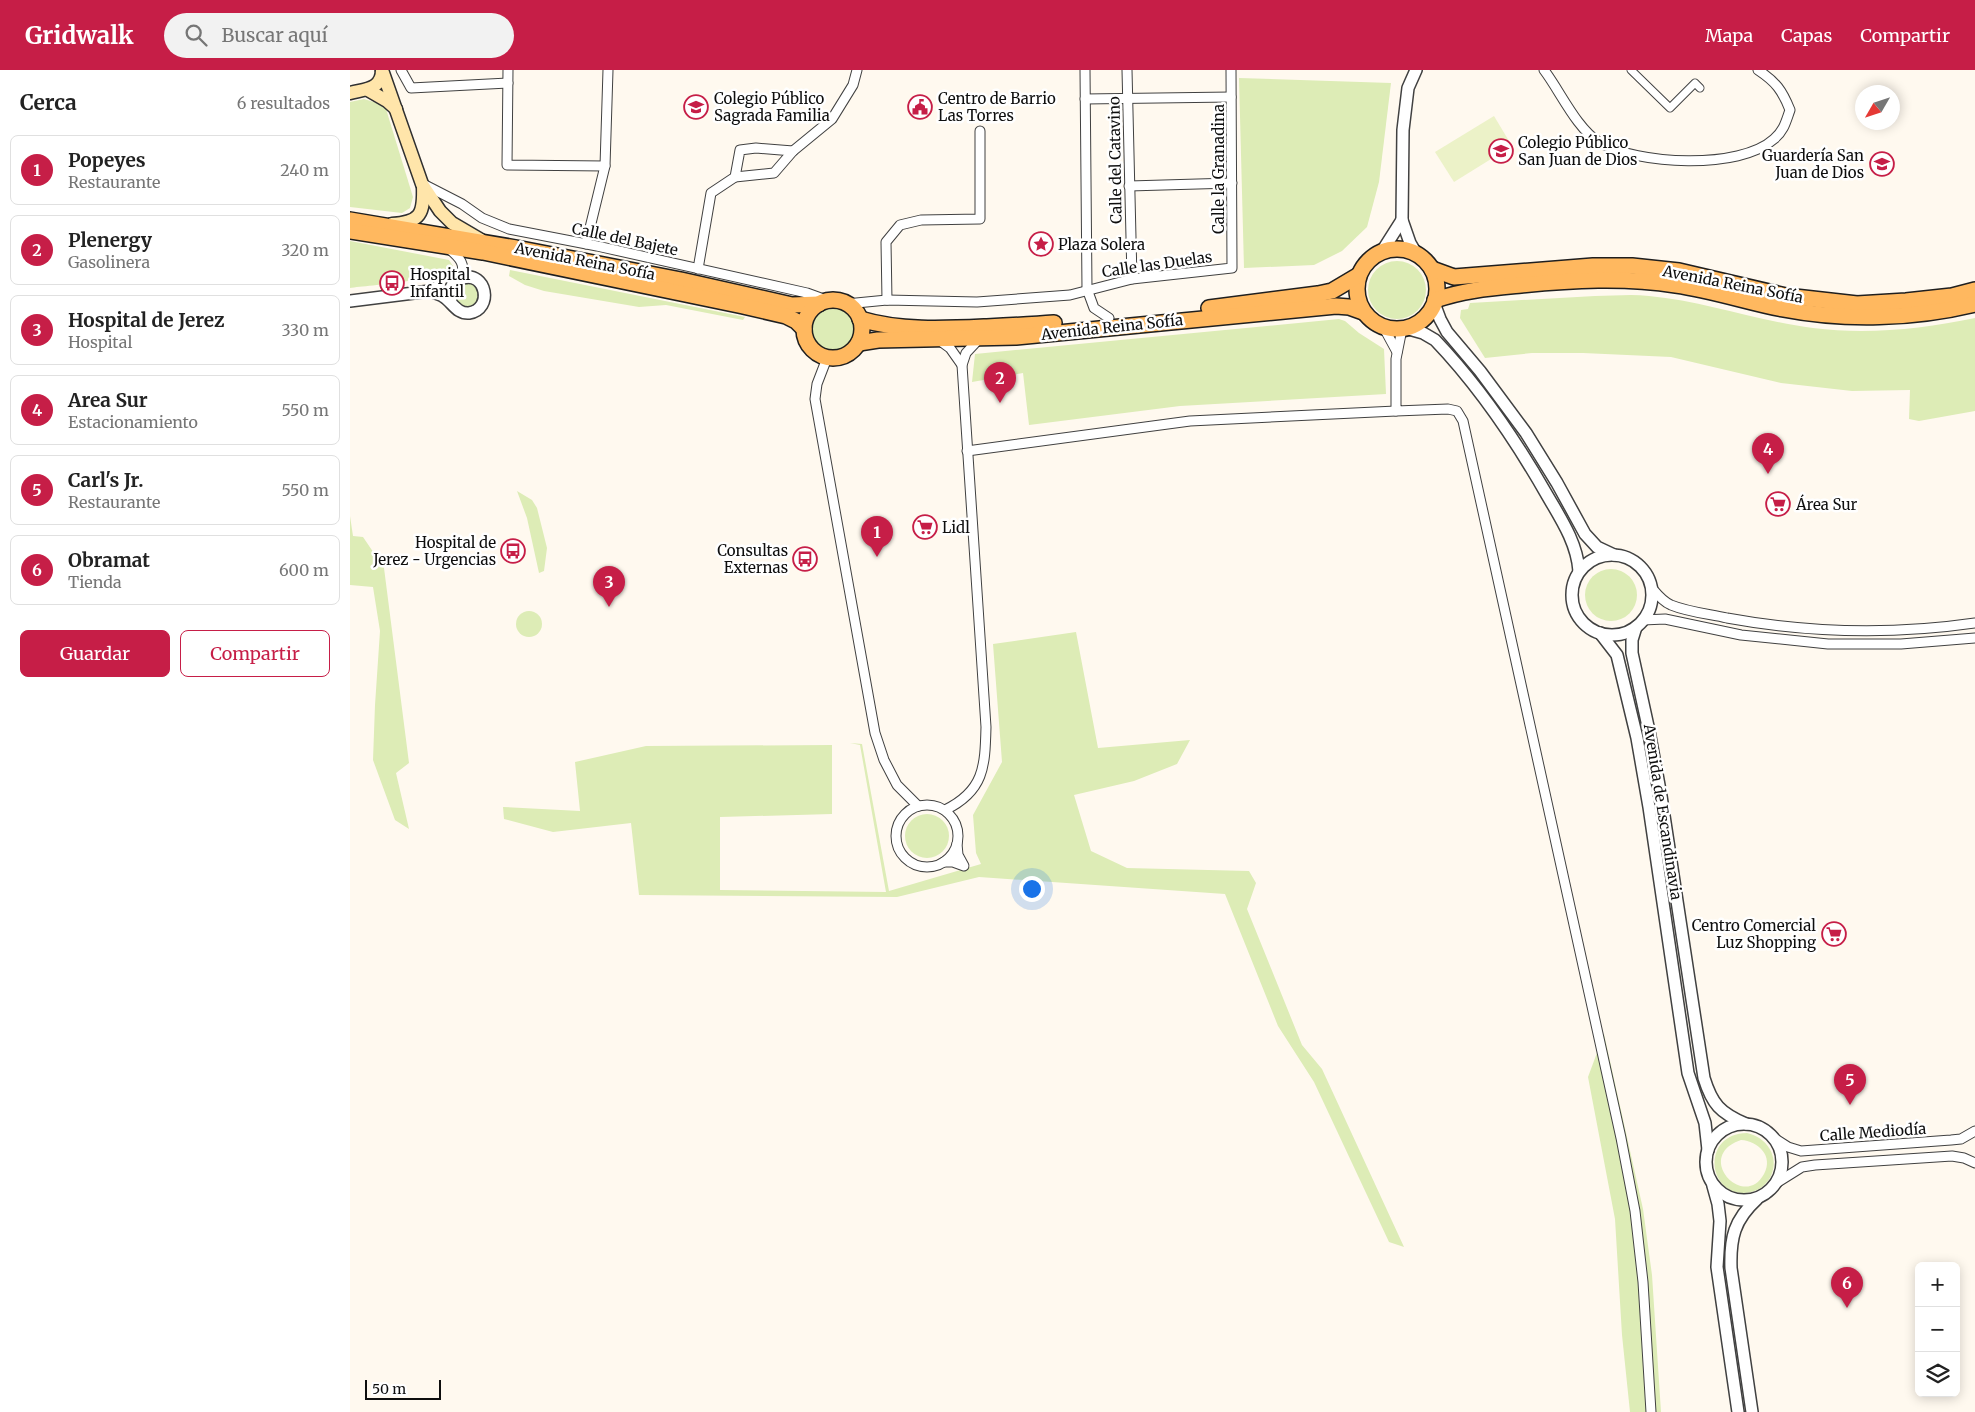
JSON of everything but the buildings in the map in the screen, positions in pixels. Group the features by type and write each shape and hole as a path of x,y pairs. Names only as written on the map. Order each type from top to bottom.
{"main road":[{"path":"360,91 378,84 381,79 382,70"},
{"path":"382,70 422,184 424,206 418,217 407,223 383,225"},
{"path":"350,82 360,91 382,98 396,109"},
{"path":"422,184 440,211 452,223 485,242"},
{"name":"Avenida Reina Sofía","path":"350,220 485,242 682,280 792,305 824,302"},
{"name":"Avenida Reina Sofía","path":"350,231 491,254 786,316 796,321 804,329"},
{"path":"1381,253 1387,250 1399,249 1417,255"},
{"name":"Avenida Reina Sofía","path":"860,319 898,327 950,329 1043,324 1180,312 1332,291 1359,275 1365,264 1381,253"},
{"name":"Avenida Reina Sofía","path":"1417,255 1432,269 1454,277 1585,266 1632,266 1679,271 1786,296 1857,304 1952,296 1975,290"},
{"path":"1384,328 1403,329 1412,327 1423,320 1432,309 1435,301 1436,282 1432,269"},
{"path":"1359,275 1358,300 1363,312"},
{"name":"Avenida Reina Sofía","path":"1435,301 1458,292 1552,282 1634,280 1677,285 1784,309 1859,316 1908,314 1975,304"},
{"path":"824,302 846,304 852,308 860,319 862,327 860,343 849,354 834,358 827,358 818,354 806,339 804,329 808,315 824,302"},
{"name":"Avenida Reina Sofía","path":"860,343 878,340 1016,337 1336,306 1349,307 1363,312 1372,321 1384,328"}],"street":[{"path":"401,70 411,88 508,83"},
{"path":"508,70 507,165 605,166"},
{"path":"586,244 605,166 608,70"},
{"path":"698,269 711,193 735,176 774,173 792,151 832,119 853,85 858,70"},
{"path":"1085,70 1087,289 1094,308 1109,318"},
{"name":"Calle del Catavino","path":"1127,70 1132,279"},
{"name":"Calle la Granadina","path":"1231,70 1232,268"},
{"path":"1416,70 1408,88 1403,130 1402,220 1410,243 1417,255"},
{"path":"1544,70 1583,129 1598,142 1614,150 1636,156 1664,160 1696,161 1725,158 1763,147 1784,128 1790,110 1783,92 1772,79 1758,70"},
{"path":"1631,70 1670,108 1696,83 1700,88"},
{"path":"1085,98 1231,97"},
{"path":"887,300 886,242 900,226 922,220 980,219 980,131"},
{"path":"735,176 740,150 756,148 792,151"},
{"path":"1129,186 1232,183"},
{"name":"Calle del Bajete","path":"422,184 462,204 494,224 807,293 824,302"},
{"path":"1381,253 1402,220"},
{"path":"446,247 459,257 463,266 463,271 450,290 451,302"},
{"name":"Calle las Duelas","path":"1087,289 1132,279 1232,268"},
{"path":"350,302 430,290 467,277 478,281 485,290 484,302 476,311 470,313 458,311 451,302 430,290"},
{"path":"846,304 887,300 977,302 1070,295 1087,289"},
{"path":"1435,301 1440,319 1448,332 1502,398 1526,433 1557,483 1585,534 1597,547 1614,555 1624,557 1638,565 1648,577 1651,587 1661,599 1680,608 1740,620 1789,627 1876,631 1924,629 1975,623"},
{"path":"1384,328 1397,352"},
{"path":"1396,411 1397,352 1403,329 1423,333 1435,340 1491,407 1532,469 1572,540 1578,558 1579,571"},
{"path":"945,810 961,802 974,789 985,762 986,727 962,365 966,353 980,338"},
{"path":"938,339 950,348 962,365"},
{"path":"827,358 817,384 815,399 875,733 884,760 897,785 918,806"},
{"path":"967,451 1190,421 1448,409 1457,412 1463,421 1636,1211 1643,1282 1651,1412"},
{"path":"1579,571 1594,558 1614,555"},
{"name":"Avenida de Escandinavia","path":"1579,571 1573,586 1572,602 1582,621 1600,633 1617,656 1637,738 1688,1073 1705,1123 1708,1150 1706,1168 1718,1204 1720,1221 1717,1247 1720,1287 1738,1412"},
{"name":"Avenida de Escandinavia","path":"1651,587 1650,605 1639,623 1632,640 1632,653 1661,796 1704,1078 1708,1091 1720,1110 1746,1124 1766,1131 1774,1138"},
{"path":"1600,633 1618,634 1639,623 1665,619 1741,635 1828,644 1901,644 1975,638"},
{"path":"918,806 937,806 945,810 952,817 956,825 958,855 964,866 953,862 929,866 914,864 905,858 899,849 896,838 901,818 909,810 918,806"},
{"path":"944,862 950,857 957,844"},
{"path":"1708,1150 1712,1141 1727,1128 1746,1124"},
{"name":"Calle Mediodía","path":"1774,1138 1788,1147 1801,1151 1961,1139 1975,1130"},
{"path":"1752,1412 1731,1268 1731,1252 1733,1234 1746,1209 1778,1182 1782,1171 1782,1160 1780,1148 1774,1138"},
{"name":"Calle Mediodía","path":"1778,1182 1802,1167 1815,1164 1952,1156 1964,1158 1975,1163"},
{"path":"1713,1185 1720,1192 1733,1199 1748,1201 1757,1199"}],"green space":[{"path":"1239,78 1391,83 1379,182 1367,227 1342,251 1314,265 1244,268"},
{"path":"364,99 377,103 386,109 413,197 410,208 402,213 350,207 350,102"},
{"path":"1494,116 1512,146 1454,182 1435,152"},
{"path":"350,241 449,260 453,266 447,271 421,279 350,288"},
{"path":"1391,261 1403,261 1418,269 1426,284 1426,296 1418,311 1403,319 1391,319 1376,311 1368,296 1368,284 1376,269"},
{"path":"510,270 745,317 743,320 666,305 639,307 544,291 525,285 509,276"},
{"path":"467,282 476,286 480,295 476,304 467,308 458,304 454,295 458,286"},
{"path":"1636,295 1670,299 1792,325 1833,330 1894,330 1975,318 1975,411 1919,421 1909,419 1910,390 1852,391 1781,383 1671,357 1532,353 1485,358 1460,318 1461,310 1468,309 1470,303"},
{"path":"829,308 837,308 849,314 855,330 849,346 837,352 829,352 817,346 811,334 811,326 817,314"},
{"path":"1339,319 1345,321 1359,333 1384,349 1386,394 1180,406 1029,425 1023,373 972,382 975,354"},
{"path":"517,491 532,500 537,508 547,548 544,571 539,573 527,518"},
{"path":"350,516 353,536 363,537 384,568 409,763 396,773 409,829 395,820 373,760 380,631 373,587 350,585"},
{"path":"1611,569 1621,571 1629,577 1635,585 1637,595 1635,605 1629,613 1621,619 1611,621 1601,619 1593,613 1587,605 1585,595 1587,585 1593,577 1601,571"},
{"path":"529,611 538,615 542,624 538,633 529,637 520,633 516,624 520,615"},
{"path":"1076,632 1098,748 1190,740 1177,764 1134,781 1074,795 1091,851 1127,868 1249,871 1256,883 1247,909 1302,1045 1322,1069 1404,1247 1389,1242 1314,1082 1278,1026 1225,894 979,877 897,897 639,895 631,823 553,832 504,819 503,807 580,811 575,762 646,746 832,745 832,814 720,817 720,890 886,892 860,745 850,743 862,744 889,891 981,864 976,853 973,815 1002,762 993,644"},
{"path":"927,814 939,818 945,824 949,836 945,848 939,854 927,858 915,854 909,848 905,836 909,824 915,818"},
{"path":"1604,1034 1643,1209 1652,1275 1661,1412 1630,1412 1622,1335 1615,1219 1588,1077"},
{"path":"1747,1133 1754,1135 1770,1148 1774,1161 1771,1176 1757,1190 1737,1192 1726,1187 1718,1178 1715,1167 1716,1155 1721,1144 1731,1136","holes":["1741,1140 1758,1146 1763,1151 1766,1156 1767,1167 1764,1174 1755,1184 1745,1187 1735,1184 1727,1177 1722,1168 1722,1157 1727,1148"]}],"place":[{"name":"Colegio Público Sagrada Familia","path":"696,107"},
{"name":"Centro de Barrio Las Torres","path":"920,107"},
{"name":"Colegio Público San Juan de Dios","path":"1501,151"},
{"name":"Guardería San Juan de Dios","path":"1882,164"},
{"name":"Plaza Solera","path":"1041,244"},
{"name":"Hospital Infantil","path":"392,283"},
{"name":"Plenergy","path":"1000,403"},
{"name":"Area Sur","path":"1768,474"},
{"name":"Área Sur","path":"1778,504"},
{"name":"Lidl","path":"925,527"},
{"name":"Hospital de Jerez - Urgencias","path":"513,551"},
{"name":"Popeyes","path":"877,557"},
{"name":"Consultas Externas","path":"805,559"},
{"name":"Hospital de Jerez","path":"609,607"},
{"name":"Centro Comercial Luz Shopping","path":"1834,934"},
{"name":"Carl's Jr.","path":"1850,1105"},
{"name":"Obramat","path":"1847,1308"}]}
